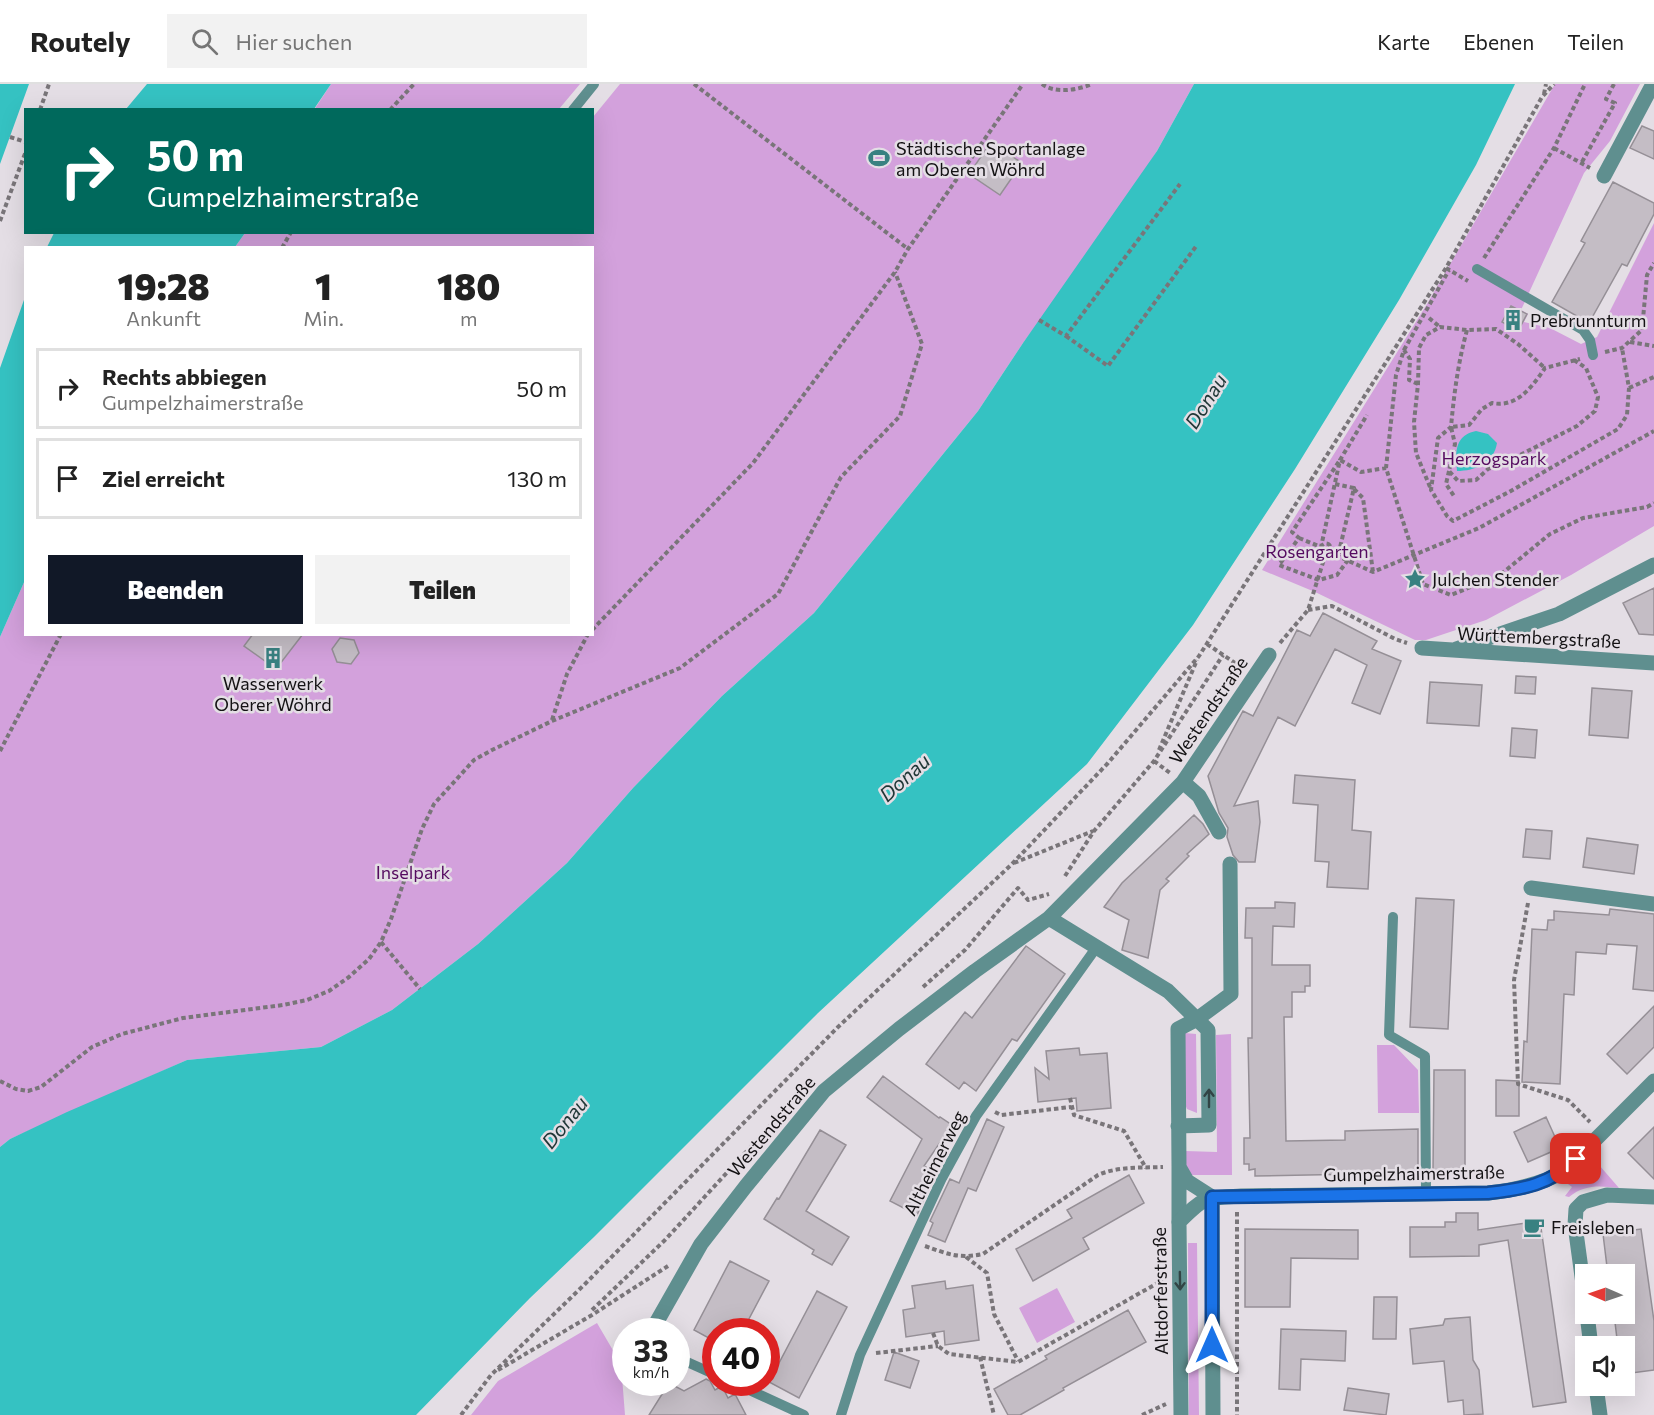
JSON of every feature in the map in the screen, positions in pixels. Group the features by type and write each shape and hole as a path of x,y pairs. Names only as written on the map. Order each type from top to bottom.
{"street":[{"path":"1604,176 1653,84"},
{"path":"1449,651 1559,614 1654,565"},
{"name":"Württembergstraße","path":"1422,648 1654,663"},
{"name":"Westendstraße","path":"659,1318 701,1244 824,1091 975,970 1049,918 1183,782 1269,655"},
{"path":"1183,782 1199,796 1219,832"},
{"name":"Altdorferstraße","path":"1181,1415 1179,1029 1197,1019 1231,993 1230,864"},
{"path":"1531,888 1654,904"},
{"path":"1049,918 1168,991 1208,1030 1209,1125 1178,1126"},
{"name":"Gumpelzhaimerstraße","path":"1212,1197 1488,1193 1518,1190 1546,1181 1563,1172 1654,1081"},
{"path":"1179,1167 1187,1181 1212,1197"},
{"path":"1580,1264 1575,1225 1576,1209 1583,1202 1607,1196 1654,1197"},
{"path":"1179,1222 1199,1202 1212,1197"},
{"path":"1212,1197 1213,1415"},
{"path":"1597,1396 1600,1415"}],"lane":[{"path":"575,108 594,84"},
{"path":"1476,269 1583,330 1590,340 1593,355"},
{"path":"1393,917 1389,1035 1425,1056 1426,1194"},
{"name":"Altheimerweg","path":"841,1415 860,1355 942,1178 983,1106 1096,948"},
{"path":"762,1396 804,1415"}],"path":[{"path":"41,108 49,84"},
{"path":"392,108 414,84"},
{"path":"694,84 908,249"},
{"path":"594,628 753,463 895,272 908,249 1023,84"},
{"path":"1042,84 1046,87 1066,90 1092,84"},
{"path":"1542,98 1546,84"},
{"path":"1554,84 1542,98 1404,350 1396,375 1386,468 1423,584 1451,595 1500,575 1550,534 1583,518 1647,507 1654,503"},
{"path":"1447,269 1468,282 1554,148 1585,84"},
{"path":"1582,162 1615,103 1606,99 1614,84"},
{"path":"10,137 24,141"},
{"path":"1554,148 1604,176"},
{"path":"0,221 24,156"},
{"path":"1066,336 1180,184"},
{"path":"1039,320 1108,366 1197,245"},
{"path":"1440,327 1426,335 1419,348 1414,422 1416,453 1431,490 1447,516 1453,521 1618,429 1627,415 1629,388 1622,348 1642,330 1647,275 1654,263"},
{"path":"461,1415 491,1375 585,1284 838,1027 1011,865 1108,764 1199,656 1447,269"},
{"path":"0,1081 16,1089 28,1091 41,1087 92,1047 122,1034 183,1018 307,1000 329,991 369,959 381,942 392,919 422,829 434,804 474,760 552,721 680,668 778,594 841,477 900,416 922,344 895,272"},
{"path":"1647,275 1654,279"},
{"path":"1429,318 1440,327 1467,330 1496,328 1545,368 1531,388 1514,400 1504,405 1492,403 1482,409 1469,425 1451,427 1438,438 1431,490"},
{"path":"1454,496 1446,484 1455,444 1451,427 1454,392 1467,330"},
{"path":"1630,342 1654,346"},
{"path":"1404,350 1410,359 1409,380 1418,384"},
{"path":"1449,471 1458,480 1476,480 1488,469 1577,426 1595,411 1598,398 1586,368"},
{"path":"1629,388 1654,377"},
{"path":"1367,415 1293,532 1299,538 1321,547 1322,551 1373,572 1479,528 1654,431"},
{"path":"1340,460 1361,472 1386,468"},
{"path":"1321,547 1340,460"},
{"path":"1335,484 1354,488 1363,498 1373,572"},
{"path":"1338,556 1354,488"},
{"path":"1299,538 1279,565 1318,580 1337,575 1348,560"},
{"path":"1321,547 1327,543 1330,545 1308,610 1332,606 1395,639 1422,648"},
{"name":"Westendstraße","path":"1269,655 1308,610"},
{"path":"0,751 61,636"},
{"path":"552,721 567,674 587,636"},
{"path":"1207,644 1254,676"},
{"path":"1064,878 1094,831 1154,761 1223,655"},
{"path":"1154,761 1199,656"},
{"path":"1011,865 1094,831"},
{"path":"1531,888 1514,980 1518,1084 1568,1100 1601,1133"},
{"path":"381,942 420,989"},
{"path":"1070,1098 1074,1115 1124,1131 1146,1168"},
{"path":"983,1106 1001,1115 1071,1107"},
{"path":"913,1241 952,1256 966,1257 983,1254 1098,1174 1121,1168 1179,1167"},
{"path":"1237,1415 1237,1211 1241,1196"},
{"path":"966,1257 987,1273 994,1314 1018,1362"},
{"path":"491,1375 592,1315 672,1263"},
{"path":"933,1333 938,1346 949,1354 1018,1362 1180,1271"},
{"path":"860,1355 938,1346"},
{"path":"980,1357 994,1415"},
{"path":"1142,1415 1181,1396"}],"green space":[{"path":"331,84 580,84 560,108 315,108"},
{"name":"Inselpark","path":"620,84 1194,84 1157,151 1118,214 1023,343 978,411 814,613 722,696 633,788 567,863 478,944 392,1010 321,1047 187,1060 10,1139 0,1147 0,637 24,582 24,636 594,636 594,246 236,246 244,234 594,234 594,116"},
{"name":"Herzogspark","path":"1555,84 1640,84 1610,141 1584,173 1521,310 1528,314 1524,322 1550,328 1581,344 1597,337 1654,223 1654,526 1571,575 1486,620 1426,640 1415,640 1315,592 1262,570 1427,304"},
{"path":"1185,1033 1196,1034 1197,1113 1187,1109 1185,1104"},
{"path":"1231,1034 1232,1175 1190,1175 1186,1168 1185,1151 1217,1152 1216,1035"},
{"path":"1377,1045 1394,1045 1418,1070 1419,1113 1378,1113"},
{"path":"1593,1158 1619,1188 1593,1187 1581,1190 1569,1197 1565,1196 1572,1187 1568,1184"},
{"path":"1188,1243 1197,1243 1199,1415 1189,1415"},
{"path":"1057,1288 1075,1322 1037,1343 1019,1308"},
{"path":"597,1323 612,1349 612,1396 624,1396 625,1415 471,1415 498,1381"}],"water":[{"path":"0,84 29,84 0,164"},
{"path":"147,84 331,84 315,108 127,108"},
{"name":"Donau","path":"1194,84 1515,84 1476,165 1399,300 1295,469 1193,625 1087,764 818,1013 530,1298 416,1415 0,1415 0,1147 10,1139 67,1112 187,1060 321,1047 392,1010 478,944 567,863 633,788 722,696 814,613 978,411 1157,151"},
{"path":"53,234 244,234 236,246 47,246"},
{"path":"24,300 24,582 0,637 0,368"},
{"path":"1476,431 1488,434 1497,443 1495,450 1488,461 1483,464 1457,471 1456,457 1460,440"}],"building":[{"path":"1642,126 1654,131 1654,159 1630,148"},
{"path":"991,142 1022,163 1000,195 969,174"},
{"path":"1613,182 1654,203 1654,214 1627,266 1622,264 1589,323 1552,302 1585,243 1581,241"},
{"name":"Prebrunnturm","path":"1511,306 1527,314 1518,331 1502,322"},
{"path":"1654,588 1654,635 1639,634 1623,603"},
{"path":"1323,613 1377,641 1372,649 1401,661 1380,714 1352,703 1367,665 1335,649 1295,726 1278,717 1234,806 1258,801 1260,822 1255,862 1239,862 1233,855 1227,837 1228,828 1219,813 1208,776 1243,711 1253,716 1297,630 1310,636"},
{"name":"Wasserwerk Oberer Wöhrd","path":"252,636 301,636 276,669 244,646"},
{"path":"340,638 354,640 359,653 351,664 337,662 332,649"},
{"path":"1516,676 1536,677 1535,694 1515,693"},
{"path":"1430,682 1482,685 1479,726 1427,723"},
{"path":"1592,688 1632,691 1628,738 1589,735"},
{"path":"1512,728 1537,730 1535,758 1510,756"},
{"path":"1295,775 1355,780 1352,830 1371,832 1368,889 1327,887 1329,862 1315,861 1318,805 1293,803"},
{"path":"1194,815 1209,834 1187,854 1189,856 1166,879 1169,881 1160,890 1148,958 1122,950 1129,920 1104,907 1122,883"},
{"path":"1526,829 1552,831 1550,859 1523,857"},
{"path":"1587,838 1638,845 1634,874 1583,867"},
{"path":"1416,898 1454,900 1448,1029 1410,1027"},
{"path":"1275,902 1295,903 1294,927 1273,926 1272,965 1310,965 1310,986 1305,986 1305,992 1292,992 1292,1017 1284,1017 1286,1141 1345,1140 1345,1131 1418,1129 1418,1171 1255,1176 1255,1169 1249,1170 1249,1164 1244,1164 1244,1138 1250,1138 1248,1038 1252,1038 1252,938 1245,938 1246,908 1275,908"},
{"path":"1610,909 1654,914 1654,991 1633,989 1637,946 1607,944 1606,954 1576,952 1574,995 1564,994 1560,1084 1522,1082 1524,1041 1527,1042 1532,929 1547,930 1548,920 1554,920 1554,911 1609,915"},
{"path":"1026,946 1065,974 1017,1041 1012,1039 976,1091 964,1082 959,1089 926,1064 965,1012 972,1018"},
{"path":"1654,1006 1654,1047 1627,1074 1607,1054"},
{"path":"1079,1048 1080,1055 1107,1053 1111,1108 1077,1111 1076,1098 1038,1102 1035,1068 1049,1079 1046,1051"},
{"path":"1434,1070 1465,1070 1465,1171 1433,1171"},
{"path":"883,1076 939,1118 952,1125 924,1166 936,1173 917,1215 890,1201 922,1139 867,1097"},
{"path":"1496,1080 1519,1081 1519,1116 1496,1116"},
{"path":"1546,1117 1560,1148 1528,1162 1514,1132"},
{"path":"987,1119 1004,1127 976,1191 968,1188 945,1242 928,1235 933,1223 930,1221 950,1179 959,1183"},
{"path":"1654,1127 1654,1179 1628,1153"},
{"path":"820,1130 846,1145 806,1211 849,1237 832,1265 812,1254 814,1250 764,1219 777,1198 779,1199"},
{"path":"1129,1175 1144,1203 1083,1238 1089,1249 1033,1281 1016,1249 1072,1218 1067,1210"},
{"path":"1456,1213 1478,1213 1478,1230 1540,1221 1566,1402 1533,1407 1508,1240 1479,1245 1479,1256 1410,1257 1410,1227 1445,1227 1445,1222 1456,1222"},
{"path":"1245,1229 1358,1230 1358,1259 1291,1258 1290,1307 1245,1307"},
{"path":"1641,1229 1654,1321 1654,1370 1635,1373 1635,1336 1617,1336 1615,1324 1635,1324 1635,1264 1607,1264 1603,1234"},
{"path":"730,1261 769,1281 749,1318 702,1318 702,1334 694,1330"},
{"path":"945,1281 946,1289 973,1285 979,1340 945,1345 944,1331 906,1337 903,1310 915,1308 912,1286"},
{"path":"817,1291 847,1307 799,1398 780,1388 780,1361"},
{"path":"1374,1297 1397,1297 1396,1339 1373,1339"},
{"path":"1128,1310 1146,1342 1063,1388 1064,1390 1020,1415 1008,1415 994,1389 1047,1359 1045,1356"},
{"path":"1470,1317 1473,1360 1479,1370 1483,1414 1464,1415 1463,1400 1448,1402 1444,1361 1413,1364 1410,1329 1443,1325 1445,1319"},
{"path":"1281,1329 1346,1331 1345,1361 1301,1359 1300,1390 1279,1389"},
{"path":"894,1352 919,1361 910,1388 885,1380"},
{"path":"702,1381 702,1396 727,1396 728,1398 736,1396 746,1415 649,1415 661,1396 690,1396 690,1388"},
{"path":"1348,1388 1389,1394 1386,1415 1344,1410"}],"place":[{"name":"Städtische Sportanlage am Oberen Wöhrd","path":"879,158"},
{"name":"Prebrunnturm","path":"1513,320"},
{"name":"Julchen Stender","path":"1415,579"},
{"name":"Wasserwerk Oberer Wöhrd","path":"273,658"},
{"name":"Freisleben","path":"1534,1227"}],"route":[{"path":"1212,1345 1212,1197 1488,1193 1518,1190 1546,1181 1563,1172 1576,1159"}],"park label":[{"name":"Rosengarten","path":"1317,551"}]}
